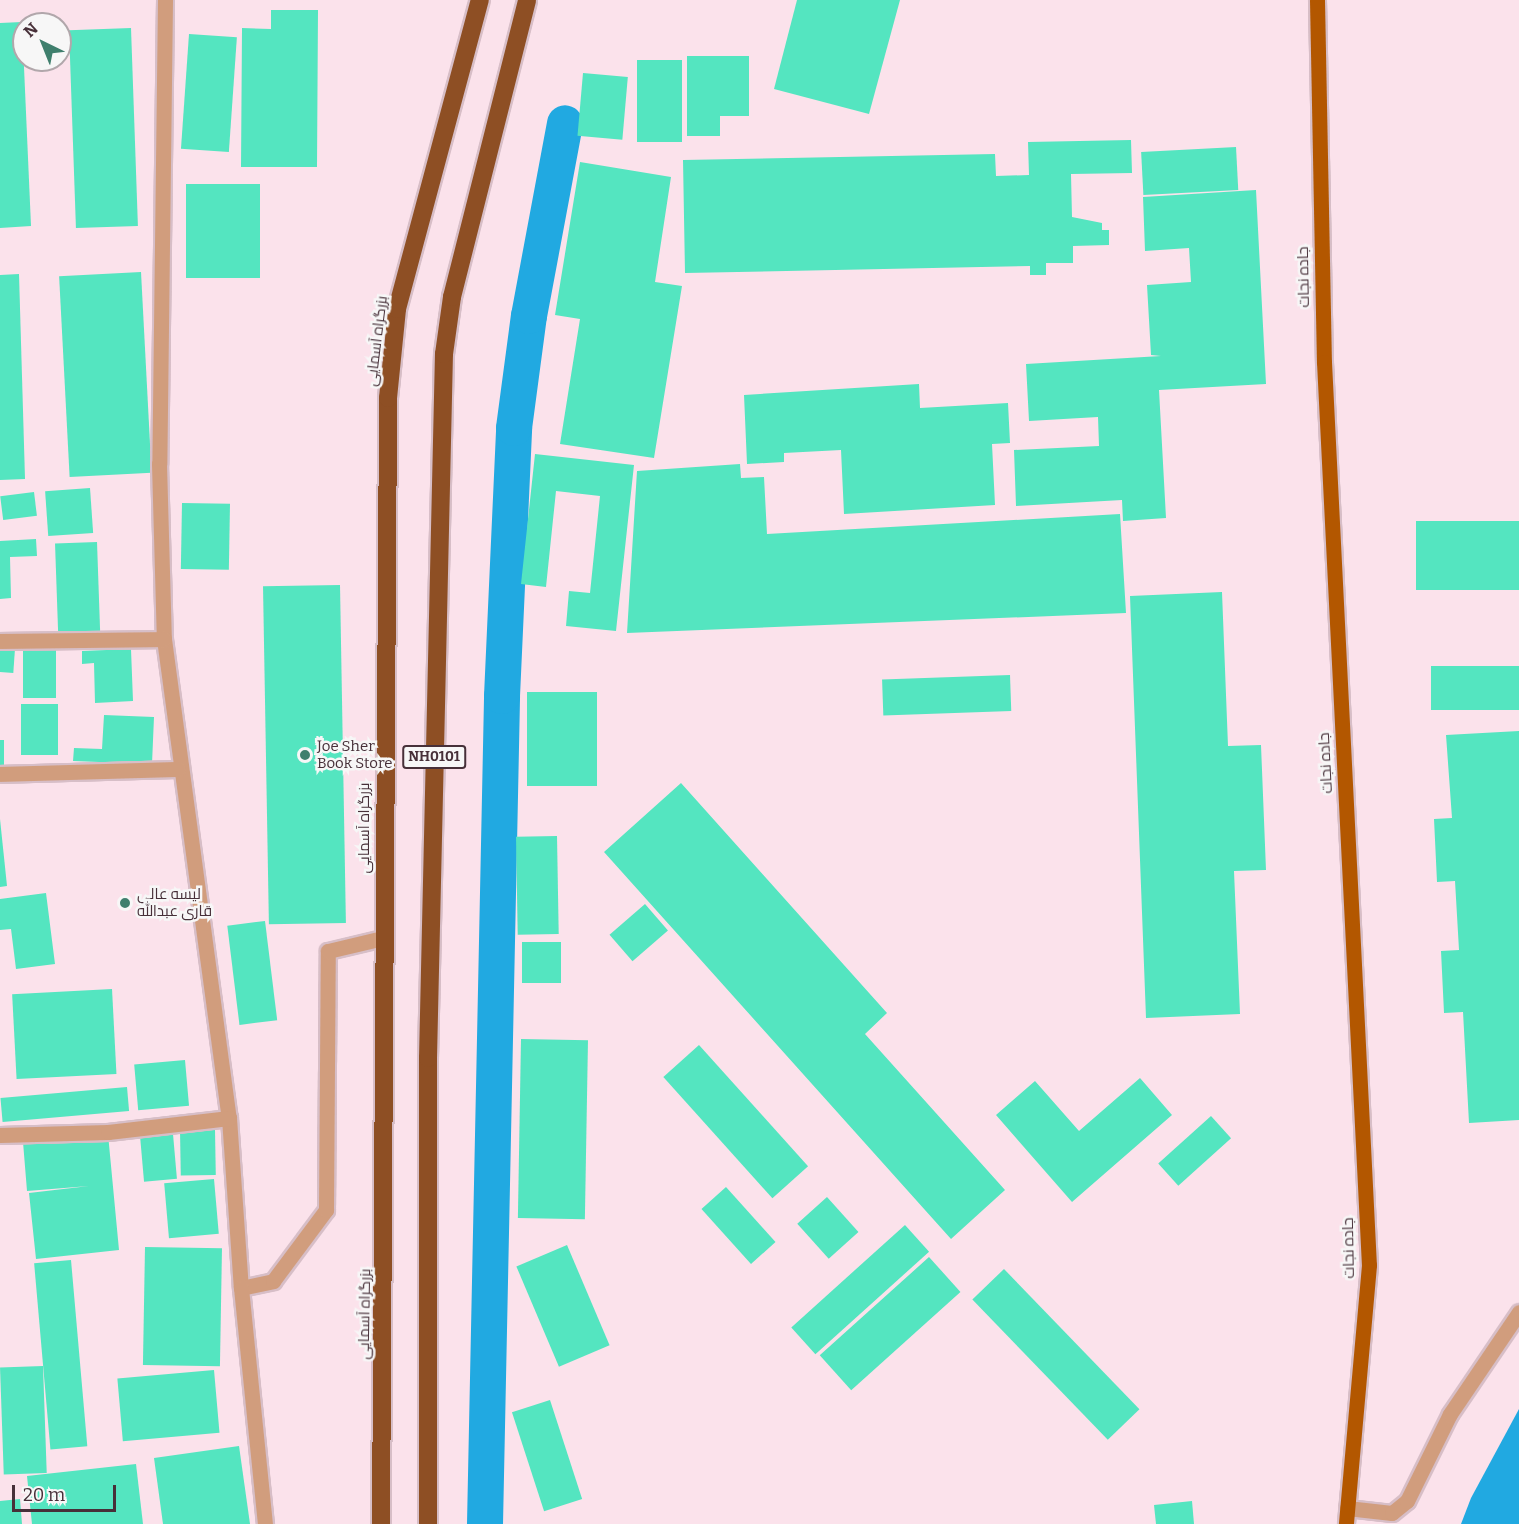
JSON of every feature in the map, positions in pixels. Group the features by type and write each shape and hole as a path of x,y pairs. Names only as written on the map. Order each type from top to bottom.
{"highway":[{"name":"بزرگراه آسمایی","path":"381,1524 384,488 396,320 480,0"},
{"name":"NH0101","path":"428,1524 428,1046 444,354 452,297 527,0"}],"main road":[{"name":"جاده نجات","path":"1317,0 1324,362 1369,1265 1346,1524"}],"street":[{"path":"165,0 159,464 164,639 178,769 229,1118 241,1288 265,1524"},
{"path":"0,641 164,639"},
{"path":"0,774 178,769"},
{"path":"241,1288 273,1281 326,1210 328,951 383,938"},
{"path":"0,1135 108,1132 229,1118"},
{"path":"1347,1508 1392,1513 1407,1501 1450,1414 1519,1312"}],"water":[{"path":"1519,1409 1519,1524 1461,1524 1471,1498"}],"building":[{"path":"797,0 900,0 869,114 774,89"},
{"path":"271,10 318,10 317,167 241,167 242,28 271,29"},
{"path":"12,22 12,72 24,72 31,226 0,228 0,23"},
{"path":"131,28 138,226 76,228 70,72 72,30"},
{"path":"189,34 237,37 229,152 181,149"},
{"path":"687,56 749,56 749,116 720,116 720,136 687,136"},
{"path":"637,60 682,60 682,142 637,142"},
{"path":"583,73 628,77 622,140 578,136"},
{"path":"1131,140 1132,173 1071,174 1072,217 1102,223 1102,230 1109,230 1109,245 1073,246 1073,263 1046,263 1046,275 1030,275 1030,266 685,273 683,160 995,154 996,176 1029,175 1028,142"},
{"path":"1236,147 1238,190 1143,195 1141,152"},
{"path":"580,162 671,177 655,282 682,286 654,458 560,444 580,319 555,315"},
{"path":"186,184 260,184 260,278 186,278"},
{"path":"1256,190 1266,384 1159,390 1166,518 1123,521 1122,500 1016,506 1014,450 1099,446 1098,417 1029,421 1026,364 1161,356 1151,355 1147,285 1191,282 1189,248 1145,251 1143,197"},
{"path":"141,272 152,473 70,477 59,276"},
{"path":"19,274 25,479 0,480 0,275"},
{"path":"919,384 920,408 1008,403 1010,443 992,444 995,505 844,514 841,450 784,453 784,462 747,464 744,395"},
{"path":"535,454 634,465 616,631 566,626 569,591 590,593 600,496 556,491 546,587 521,584"},
{"path":"740,464 741,478 764,477 767,534 1120,514 1126,613 627,633 637,471"},
{"path":"90,488 93,533 48,536 45,491"},
{"path":"34,492 37,516 3,520 0,496"},
{"path":"182,503 230,504 229,570 181,569"},
{"path":"1416,521 1519,521 1519,590 1416,590"},
{"path":"36,539 37,556 10,557 11,598 0,599 0,541"},
{"path":"97,542 100,632 58,633 55,543"},
{"path":"340,585 346,923 269,924 263,586"},
{"path":"1222,592 1228,746 1261,745 1266,870 1234,871 1240,1014 1146,1018 1130,596"},
{"path":"0,648 15,649 13,673 0,672"},
{"path":"131,649 133,701 95,703 94,663 82,664 82,651"},
{"path":"23,650 56,650 56,698 23,698"},
{"path":"1431,666 1519,666 1519,710 1431,710"},
{"path":"1010,675 1011,711 883,715 882,679"},
{"path":"527,692 597,692 597,786 527,786"},
{"path":"21,704 58,704 58,755 21,755"},
{"path":"104,715 154,717 152,764 73,761 74,748 102,749"},
{"path":"1519,731 1519,1120 1469,1123 1463,1012 1444,1013 1441,951 1459,950 1455,881 1437,882 1434,819 1452,818 1446,735"},
{"path":"0,740 4,740 4,767 0,767"},
{"path":"681,783 887,1013 865,1034 1005,1190 951,1239 604,852"},
{"path":"0,819 7,886 0,887"},
{"path":"557,836 559,934 518,935 516,837"},
{"path":"46,893 55,964 16,969 11,929 0,930 0,899"},
{"path":"645,904 668,930 632,961 610,935"},
{"path":"265,921 277,1020 239,1025 227,926"},
{"path":"522,942 561,942 561,983 522,983"},
{"path":"112,989 116,1074 17,1079 12,994"},
{"path":"521,1039 588,1040 585,1219 518,1218"},
{"path":"699,1045 808,1166 772,1198 663,1077"},
{"path":"185,1060 189,1106 138,1110 134,1064"},
{"path":"1140,1078 1172,1115 1072,1202 996,1115 1035,1081 1079,1131"},
{"path":"127,1087 129,1111 3,1122 0,1098"},
{"path":"1211,1116 1231,1138 1178,1186 1158,1164"},
{"path":"215,1130 216,1175 181,1176 180,1131"},
{"path":"108,1134 119,1250 36,1259 29,1193 89,1186 27,1191 23,1142"},
{"path":"173,1134 177,1179 144,1182 140,1137"},
{"path":"214,1179 219,1234 169,1238 164,1183"},
{"path":"726,1187 776,1242 751,1264 701,1209"},
{"path":"827,1197 858,1232 829,1259 797,1224"},
{"path":"905,1225 929,1252 815,1354 791,1327"},
{"path":"567,1245 610,1345 559,1367 516,1266"},
{"path":"145,1247 222,1248 220,1366 143,1365"},
{"path":"929,1257 960,1292 851,1390 820,1355"},
{"path":"71,1260 87,1446 50,1450 34,1263"},
{"path":"1004,1269 1139,1409 1108,1440 972,1300"},
{"path":"43,1366 47,1473 4,1474 0,1368"},
{"path":"214,1370 219,1433 123,1441 117,1378"},
{"path":"550,1400 582,1499 544,1511 512,1412"},
{"path":"239,1446 250,1524 163,1524 154,1458"},
{"path":"136,1464 143,1524 32,1524 27,1476"},
{"path":"20,1499 22,1524 0,1524 0,1501"},
{"path":"1192,1501 1194,1524 1156,1524 1154,1505"}],"waterway":[{"path":"485,1524 502,696 514,428 529,316 565,123"}],"place":[{"name":"Joe Sher Book Store","path":"305,755"},
{"name":"لیسه عالی قاری عبدالله","path":"125,903"}]}
